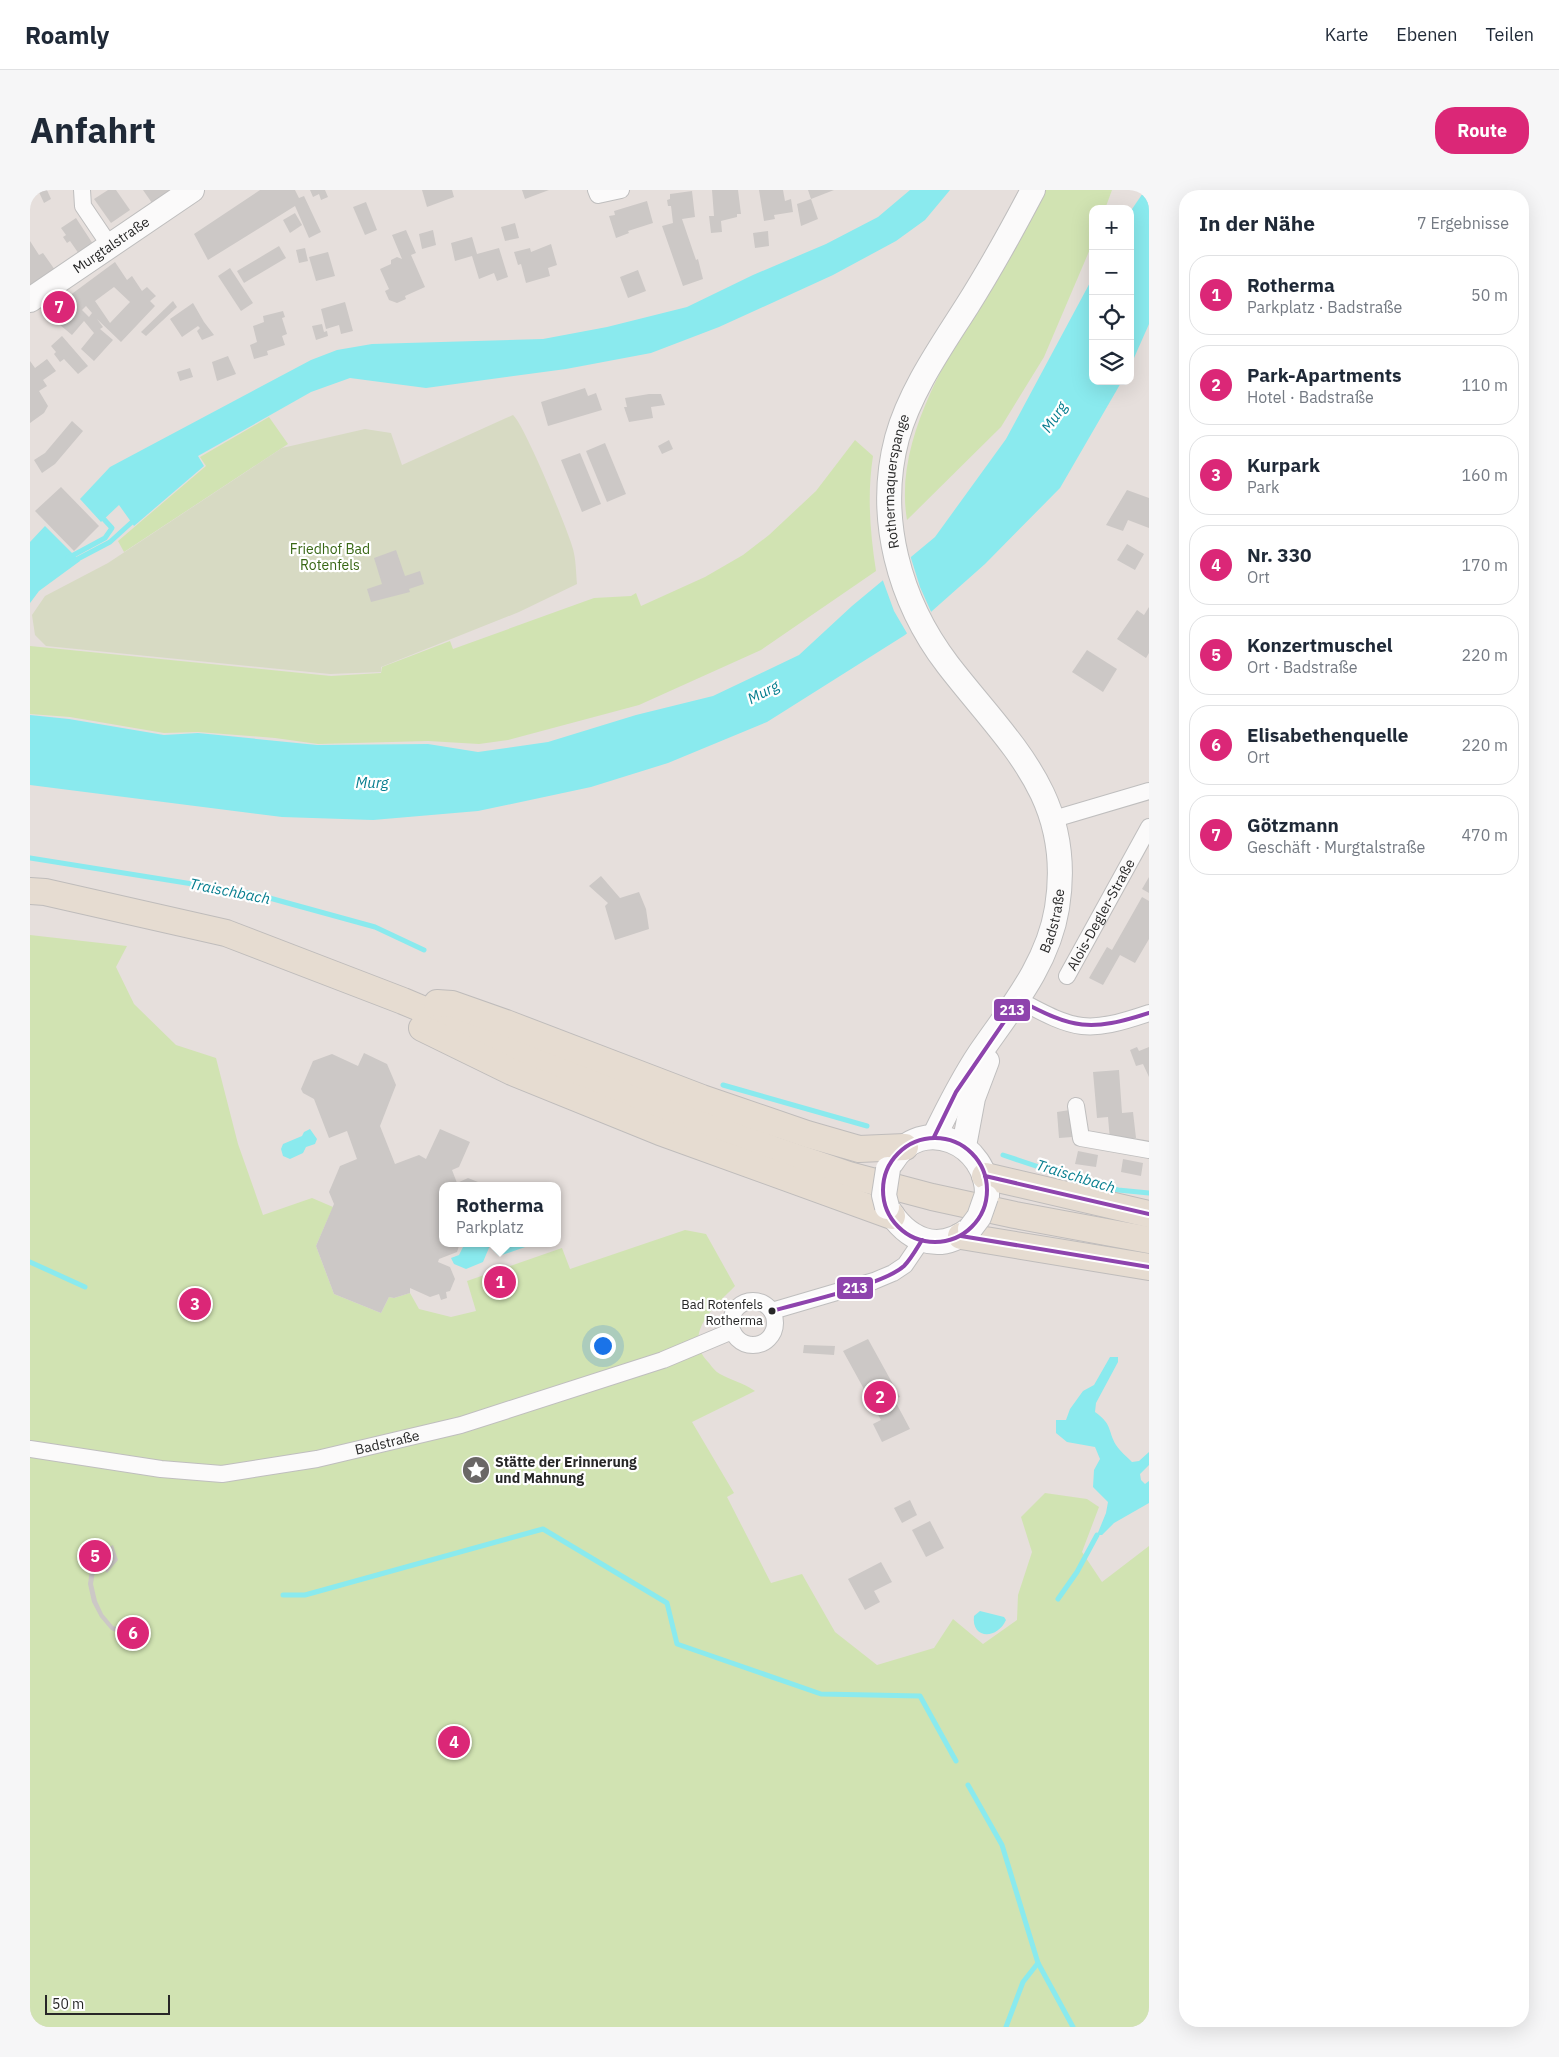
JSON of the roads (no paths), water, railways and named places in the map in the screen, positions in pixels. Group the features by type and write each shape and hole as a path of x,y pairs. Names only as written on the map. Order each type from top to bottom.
{"main road":[{"path":"30,890 226,933 403,1002 510,1048 628,1094 772,1149 849,1175 932,1197 1015,1215 1149,1240"},
{"path":"226,933 264,961 385,1009 512,1072 660,1132 889,1212"},
{"path":"403,1002 452,1004 702,1098 859,1150 906,1147"},
{"path":"986,1187 1149,1214"},
{"path":"965,1233 1149,1267"}],"street":[{"path":"82,190 83,206 110,246"},
{"name":"Murgtalstraße","path":"30,300 192,190"},
{"path":"596,190 598,195 621,190"},
{"name":"Rothermaquerspange","path":"1033,190 996,260 933,361 897,437 890,474 889,508 898,567 910,600 929,638 947,664 992,717 1038,782 1054,819"},
{"path":"1054,819 1149,791"},
{"name":"Badstraße","path":"964,1146 973,1098 989,1056 1044,952 1057,910 1060,851 1054,819"},
{"name":"Alois-Degler-Straße","path":"1067,976 1149,827"},
{"path":"1014,1008 1064,1023 1089,1028 1113,1025 1149,1013"},
{"name":"Badstraße","path":"934,1138 956,1092 981,1052 1014,1008"},
{"path":"1076,1106 1081,1138 1149,1150"},
{"path":"946,1138 964,1146 975,1156 986,1187 979,1217 965,1233 944,1241 922,1240 899,1227 889,1212 884,1188 888,1169 895,1157 906,1147 919,1140 946,1138"},
{"path":"772,1311 874,1281 893,1273 905,1266 922,1240"},
{"path":"758,1301 772,1311 776,1325 770,1338 764,1343 749,1345 742,1342 732,1331 731,1324 735,1311 745,1302 758,1301"},
{"name":"Badstraße","path":"30,1448 161,1470 222,1474 316,1459 471,1422 663,1360 732,1331"}],"water":[{"path":"910,190 950,190 925,220 896,241 833,275 719,327 651,353 566,369 426,388 350,378 311,392 198,456 204,466 134,526 119,505 101,522 80,499 110,467 311,360 337,350 372,344 543,339 607,327 687,307 753,275 826,244 878,217"},
{"path":"1145,190 1149,190 1149,324 1134,358 1134,250 1134,206"},
{"name":"Murg","path":"1089,284 1089,385 1120,385 1060,488 985,564 905,635 767,722 668,763 591,787 478,811 373,820 282,817 30,785 30,715 69,719 164,735 198,733 317,745 428,744 478,752 548,742 636,715 713,696 799,655 852,606 935,537 1006,439"},
{"path":"45,526 80,561 39,591 30,603 30,542"},
{"path":"310,1129 317,1139 315,1144 306,1147 303,1153 290,1159 283,1156 281,1149 283,1144 302,1136 304,1132"},
{"path":"463,1247 489,1247 483,1262 466,1269 454,1264 451,1258 459,1255"},
{"path":"495,1247 525,1247 499,1256 493,1250"},
{"path":"1110,1357 1118,1357 1118,1362 1096,1403 1095,1412 1105,1420 1113,1440 1132,1462 1139,1461 1149,1452 1149,1465 1140,1474 1141,1480 1145,1484 1149,1481 1149,1503 1114,1523 1102,1535 1097,1535 1106,1513 1108,1502 1093,1487 1094,1470 1100,1459 1095,1447 1067,1442 1056,1433 1056,1420 1066,1420 1070,1409 1083,1391 1094,1385"},
{"path":"980,1611 1004,1617 1006,1620 1002,1627 991,1634 980,1633 974,1624 974,1616"}],"waterway":[{"path":"68,558 105,538 112,528 100,515"},
{"path":"72,562 110,542 132,522"},
{"name":"Traischbach","path":"30,858 255,894 375,927 424,950"},
{"name":"Traischbach","path":"723,1085 867,1126"},
{"name":"Traischbach","path":"1003,1155 1060,1174 1118,1190 1149,1193"},
{"path":"30,1262 85,1287"},
{"path":"283,1595 305,1595 543,1529 667,1603 677,1644 821,1694 920,1696 956,1761"},
{"path":"1058,1599 1077,1572 1097,1535"},
{"path":"968,1785 1002,1845 1038,1963 1073,2027"},
{"path":"1006,2027 1023,1982 1038,1963"}],"place":[{"name":"Götzmann","path":"59,307"},
{"name":"Rotherma","path":"500,1282"},
{"name":"Kurpark","path":"195,1304"},
{"name":"Bad Rotenfels Rotherma","path":"772,1311"},
{"name":"Park-Apartments","path":"880,1397"},
{"name":"Stätte der Erinnerung und Mahnung","path":"476,1470"},
{"name":"Konzertmuschel","path":"95,1556"},
{"name":"Elisabethenquelle","path":"133,1633"},
{"name":"Nr. 330","path":"454,1742"}],"park label":[{"name":"Friedhof Bad Rotenfels","path":"330,558"}]}
